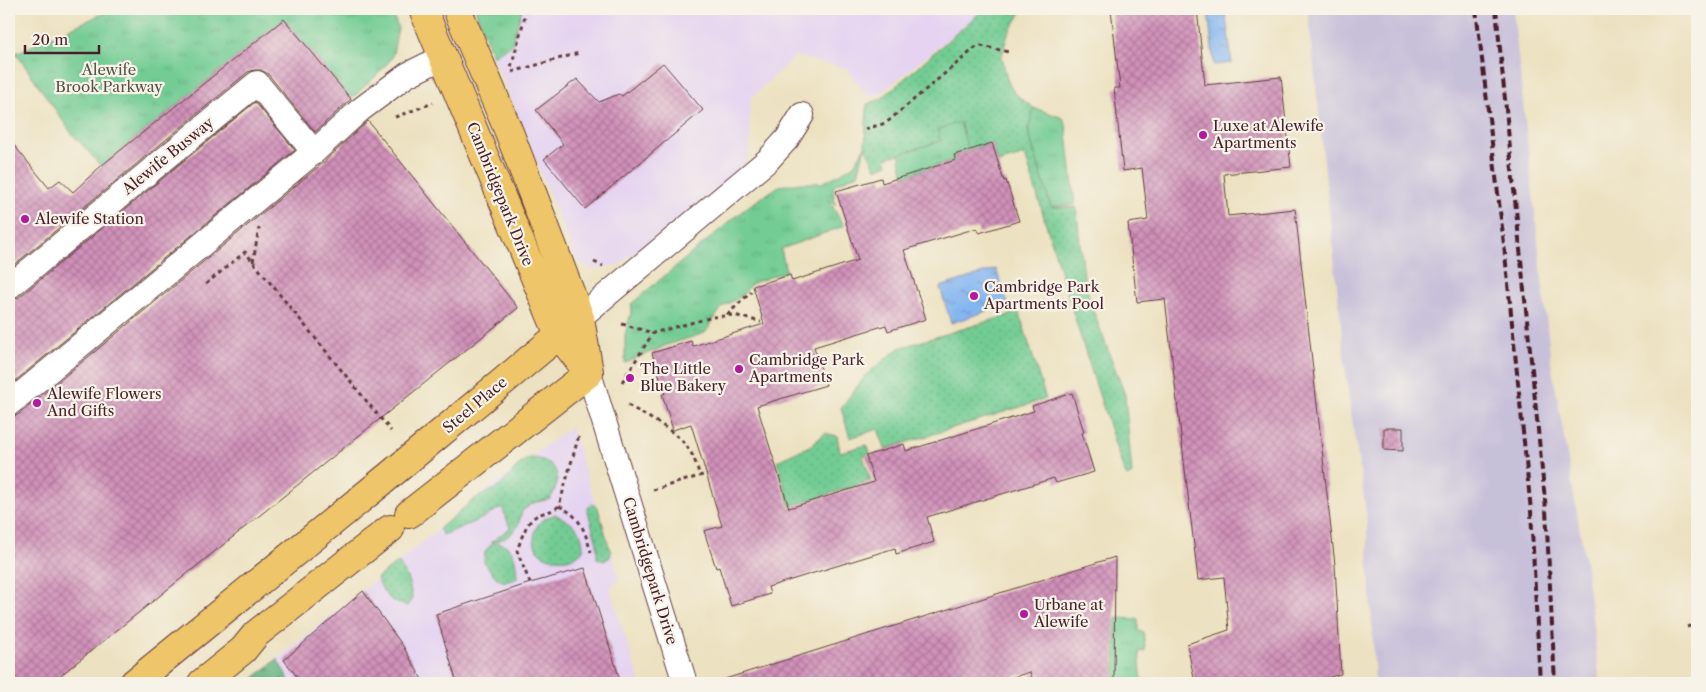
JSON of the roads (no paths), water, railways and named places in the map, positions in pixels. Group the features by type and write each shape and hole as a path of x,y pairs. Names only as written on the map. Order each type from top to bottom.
{"main road":[{"name":"Cambridgepark Drive","path":"423,9 559,335 589,373"},
{"name":"Cambridgepark Drive","path":"457,9 509,132 580,318 589,373"},
{"name":"Steel Place","path":"134,683 559,335"},
{"path":"202,683 243,650 256,634 278,616 589,373"}],"street":[{"path":"9,404 314,152 360,110 407,75 443,57"},
{"name":"Alewife Busway","path":"9,287 257,82 314,152"},
{"name":"Steel Place","path":"559,335 768,160 787,139 802,115"},
{"name":"Cambridgepark Drive","path":"589,373 685,683"}],"water":[{"path":"1225,9 1232,63 1214,65 1208,11"},
{"name":"Cambridge Park Apartments Pool","path":"996,269 1008,304 951,323 940,287"}],"railway":[{"path":"1476,9 1504,244 1531,511 1540,683"},
{"path":"1496,9 1546,510 1555,683"}],"place":[{"name":"Luxe at Alewife Apartments","path":"1203,135"},
{"name":"Alewife Station","path":"25,219"},
{"name":"Cambridge Park Apartments Pool","path":"974,296"},
{"name":"Cambridge Park Apartments","path":"739,369"},
{"name":"The Little Blue Bakery","path":"630,378"},
{"name":"Alewife Flowers And Gifts","path":"37,403"},
{"name":"Urbane at Alewife","path":"1024,614"}],"park label":[{"name":"Alewife Brook Parkway","path":"109,78"}]}
